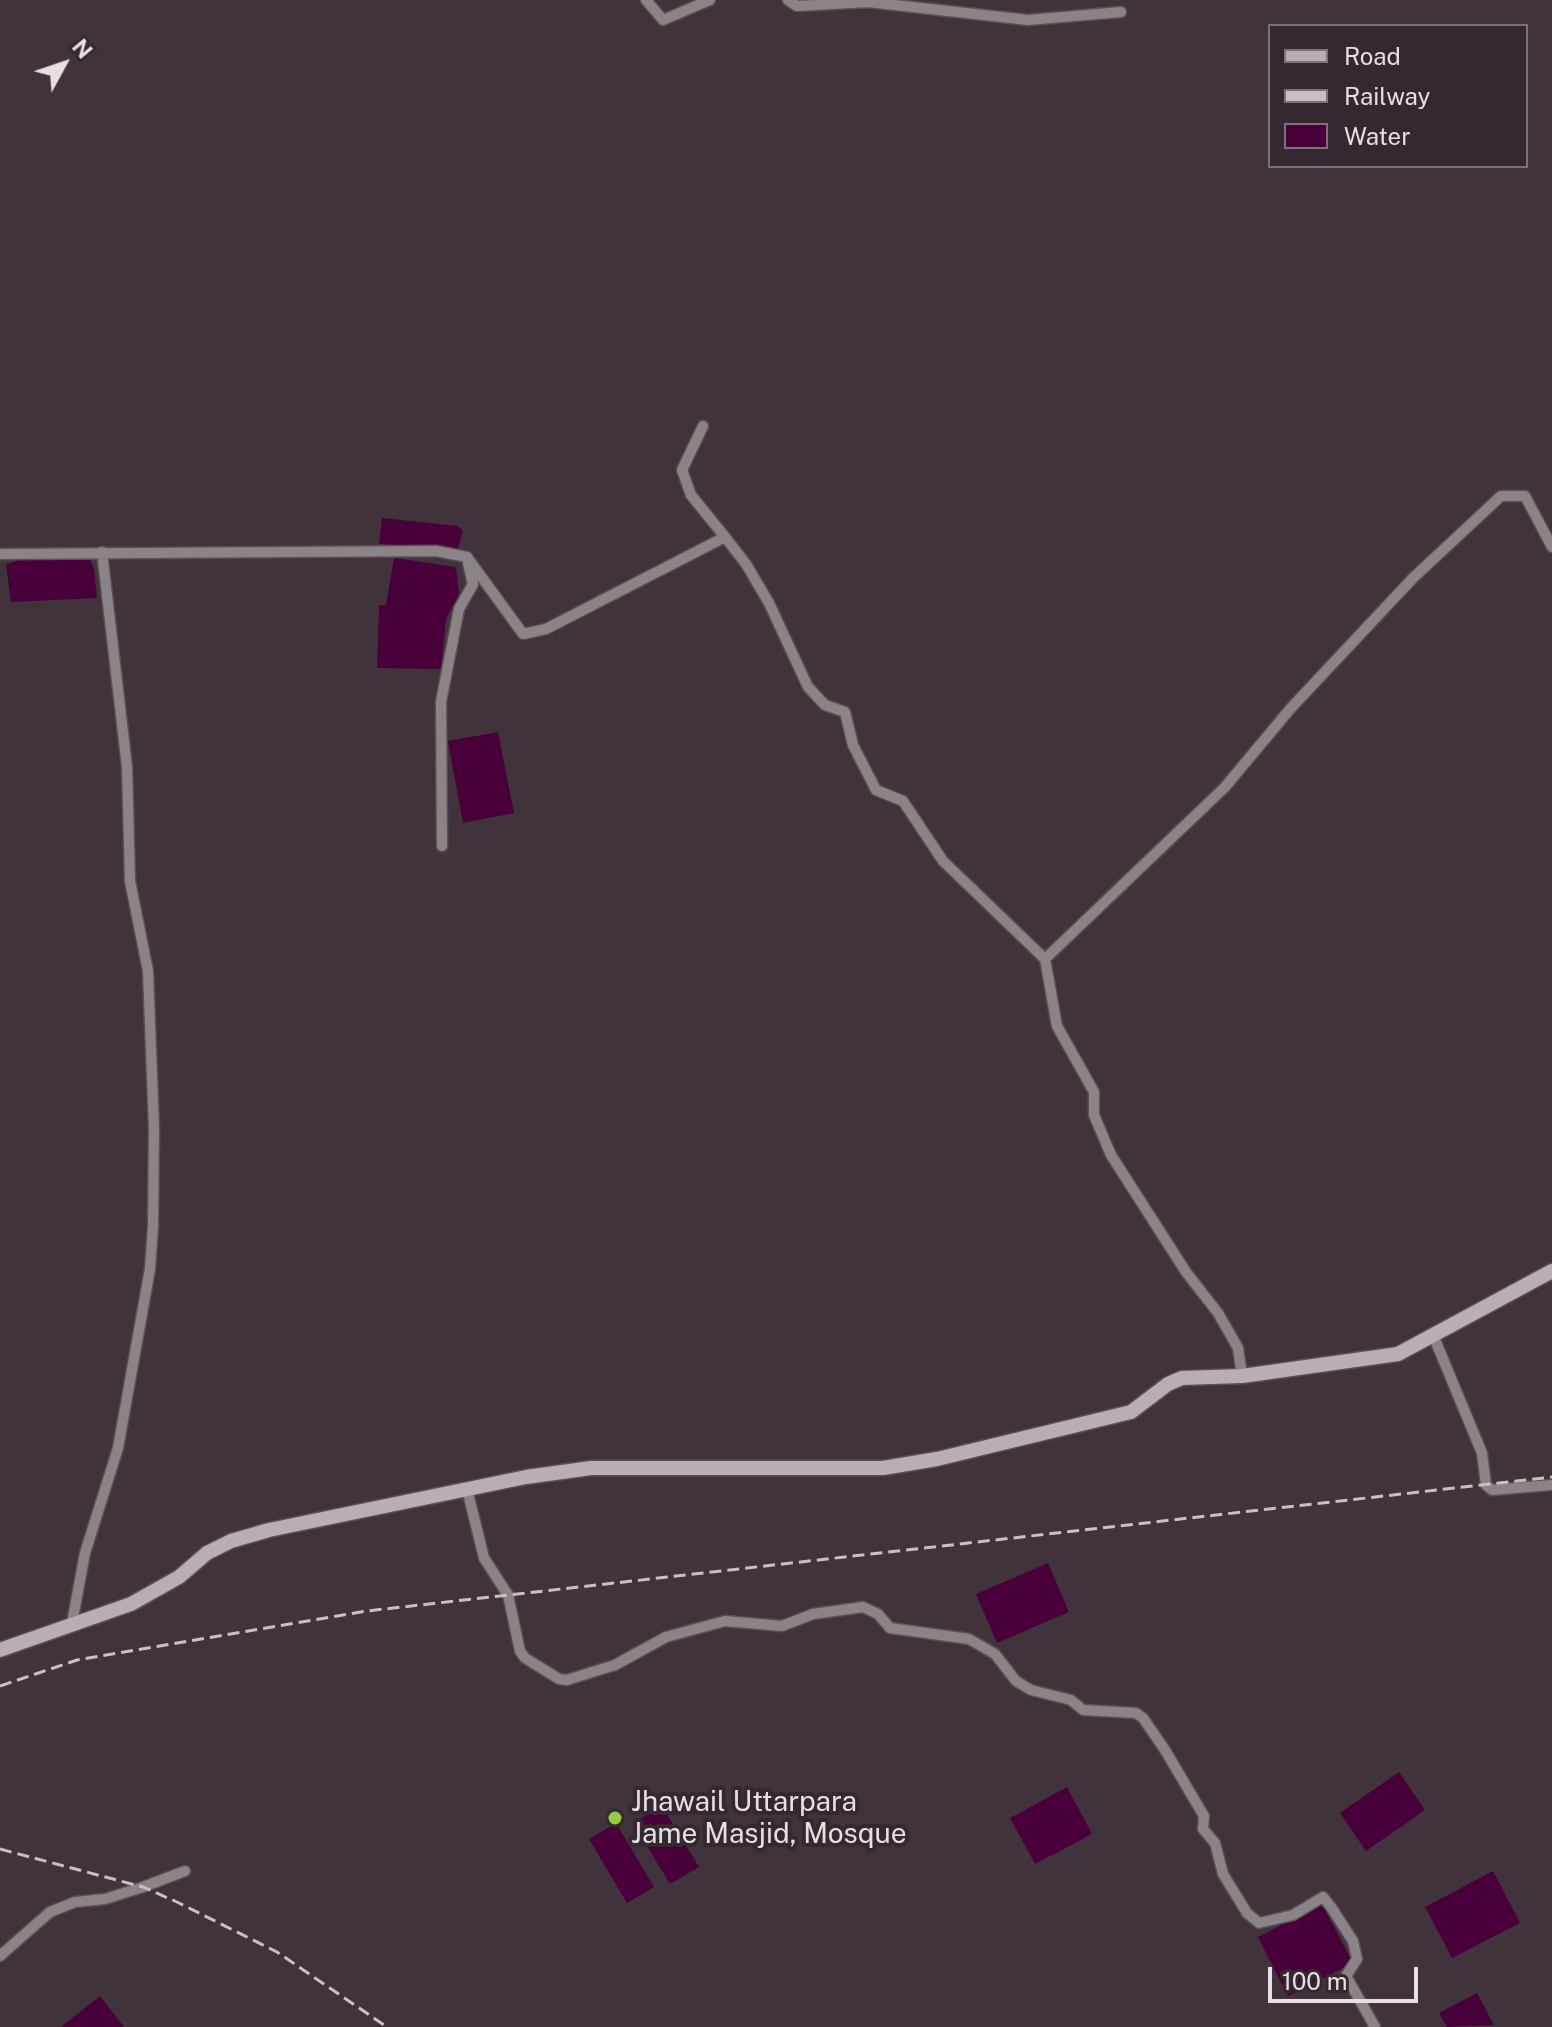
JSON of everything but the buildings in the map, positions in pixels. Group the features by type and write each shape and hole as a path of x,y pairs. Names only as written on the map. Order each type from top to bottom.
{"main road":[{"path":"0,1650 155,1592 207,1553 231,1541 467,1489 591,1468 883,1468 937,1459 1131,1412 1182,1378 1242,1376 1398,1354 1552,1271"}],"street":[{"path":"646,0 663,20 710,0"},
{"path":"788,0 797,6 868,2 1028,20 1121,12"},
{"path":"703,426 682,470 691,495 746,564 769,603 808,687 825,705 845,712 853,745 876,790 903,801 943,861 1045,959 1057,1026 1094,1092 1094,1115 1111,1155 1186,1272 1218,1313 1238,1348 1242,1376"},
{"path":"1045,959 1225,787 1291,708 1413,578 1501,496 1525,496 1552,547"},
{"path":"0,554 436,551 467,557 523,634 546,629 725,537"},
{"path":"72,1623 85,1553 118,1448 150,1269 153,1226 154,1129 148,971 130,881 127,767 102,552"},
{"path":"442,846 441,702 459,609 473,584 467,557"},
{"path":"1433,1335 1482,1453 1486,1485 1492,1490 1552,1485"},
{"path":"467,1489 484,1558 508,1595 520,1651 525,1658 559,1679 567,1680 615,1665 666,1637 725,1621 782,1626 813,1614 863,1607 878,1614 890,1628 969,1639 995,1654 1016,1681 1031,1690 1071,1700 1083,1710 1136,1713 1165,1750 1198,1805 1204,1816 1203,1829 1215,1843 1223,1874 1247,1913 1259,1923 1293,1915 1323,1897 1331,1907 1353,1941 1357,1959 1346,1976 1375,2027"},
{"path":"0,1956 50,1912 75,1902 105,1899 185,1871"}],"water":[{"path":"382,518 458,526 463,531 458,549 379,544"},
{"path":"89,556 94,569 97,598 11,602 6,564 27,558"},
{"path":"394,558 456,567 459,594 446,619 441,669 377,668 379,605 386,605"},
{"path":"498,732 514,813 463,823 448,741"},
{"path":"1048,1563 1069,1612 997,1643 976,1594"},
{"path":"1399,1772 1425,1810 1366,1851 1340,1813"},
{"path":"1067,1787 1092,1834 1035,1864 1010,1818"},
{"path":"662,1806 699,1867 670,1884 633,1823"},
{"path":"616,1823 654,1887 627,1903 589,1839"},
{"path":"1493,1871 1520,1923 1452,1958 1425,1907"},
{"path":"1322,1904 1353,1963 1288,1996 1258,1937"},
{"path":"1477,1993 1494,2025 1447,2027 1439,2013"},
{"path":"100,1996 124,2027 61,2027"}],"railway":[{"path":"0,1686 77,1660 367,1611 1552,1477"},
{"path":"0,1849 143,1887 177,1902 277,1952 387,2027"}],"place":[{"name":"Jhawail Uttarpara Jame Masjid, Mosque","path":"615,1818"}]}
